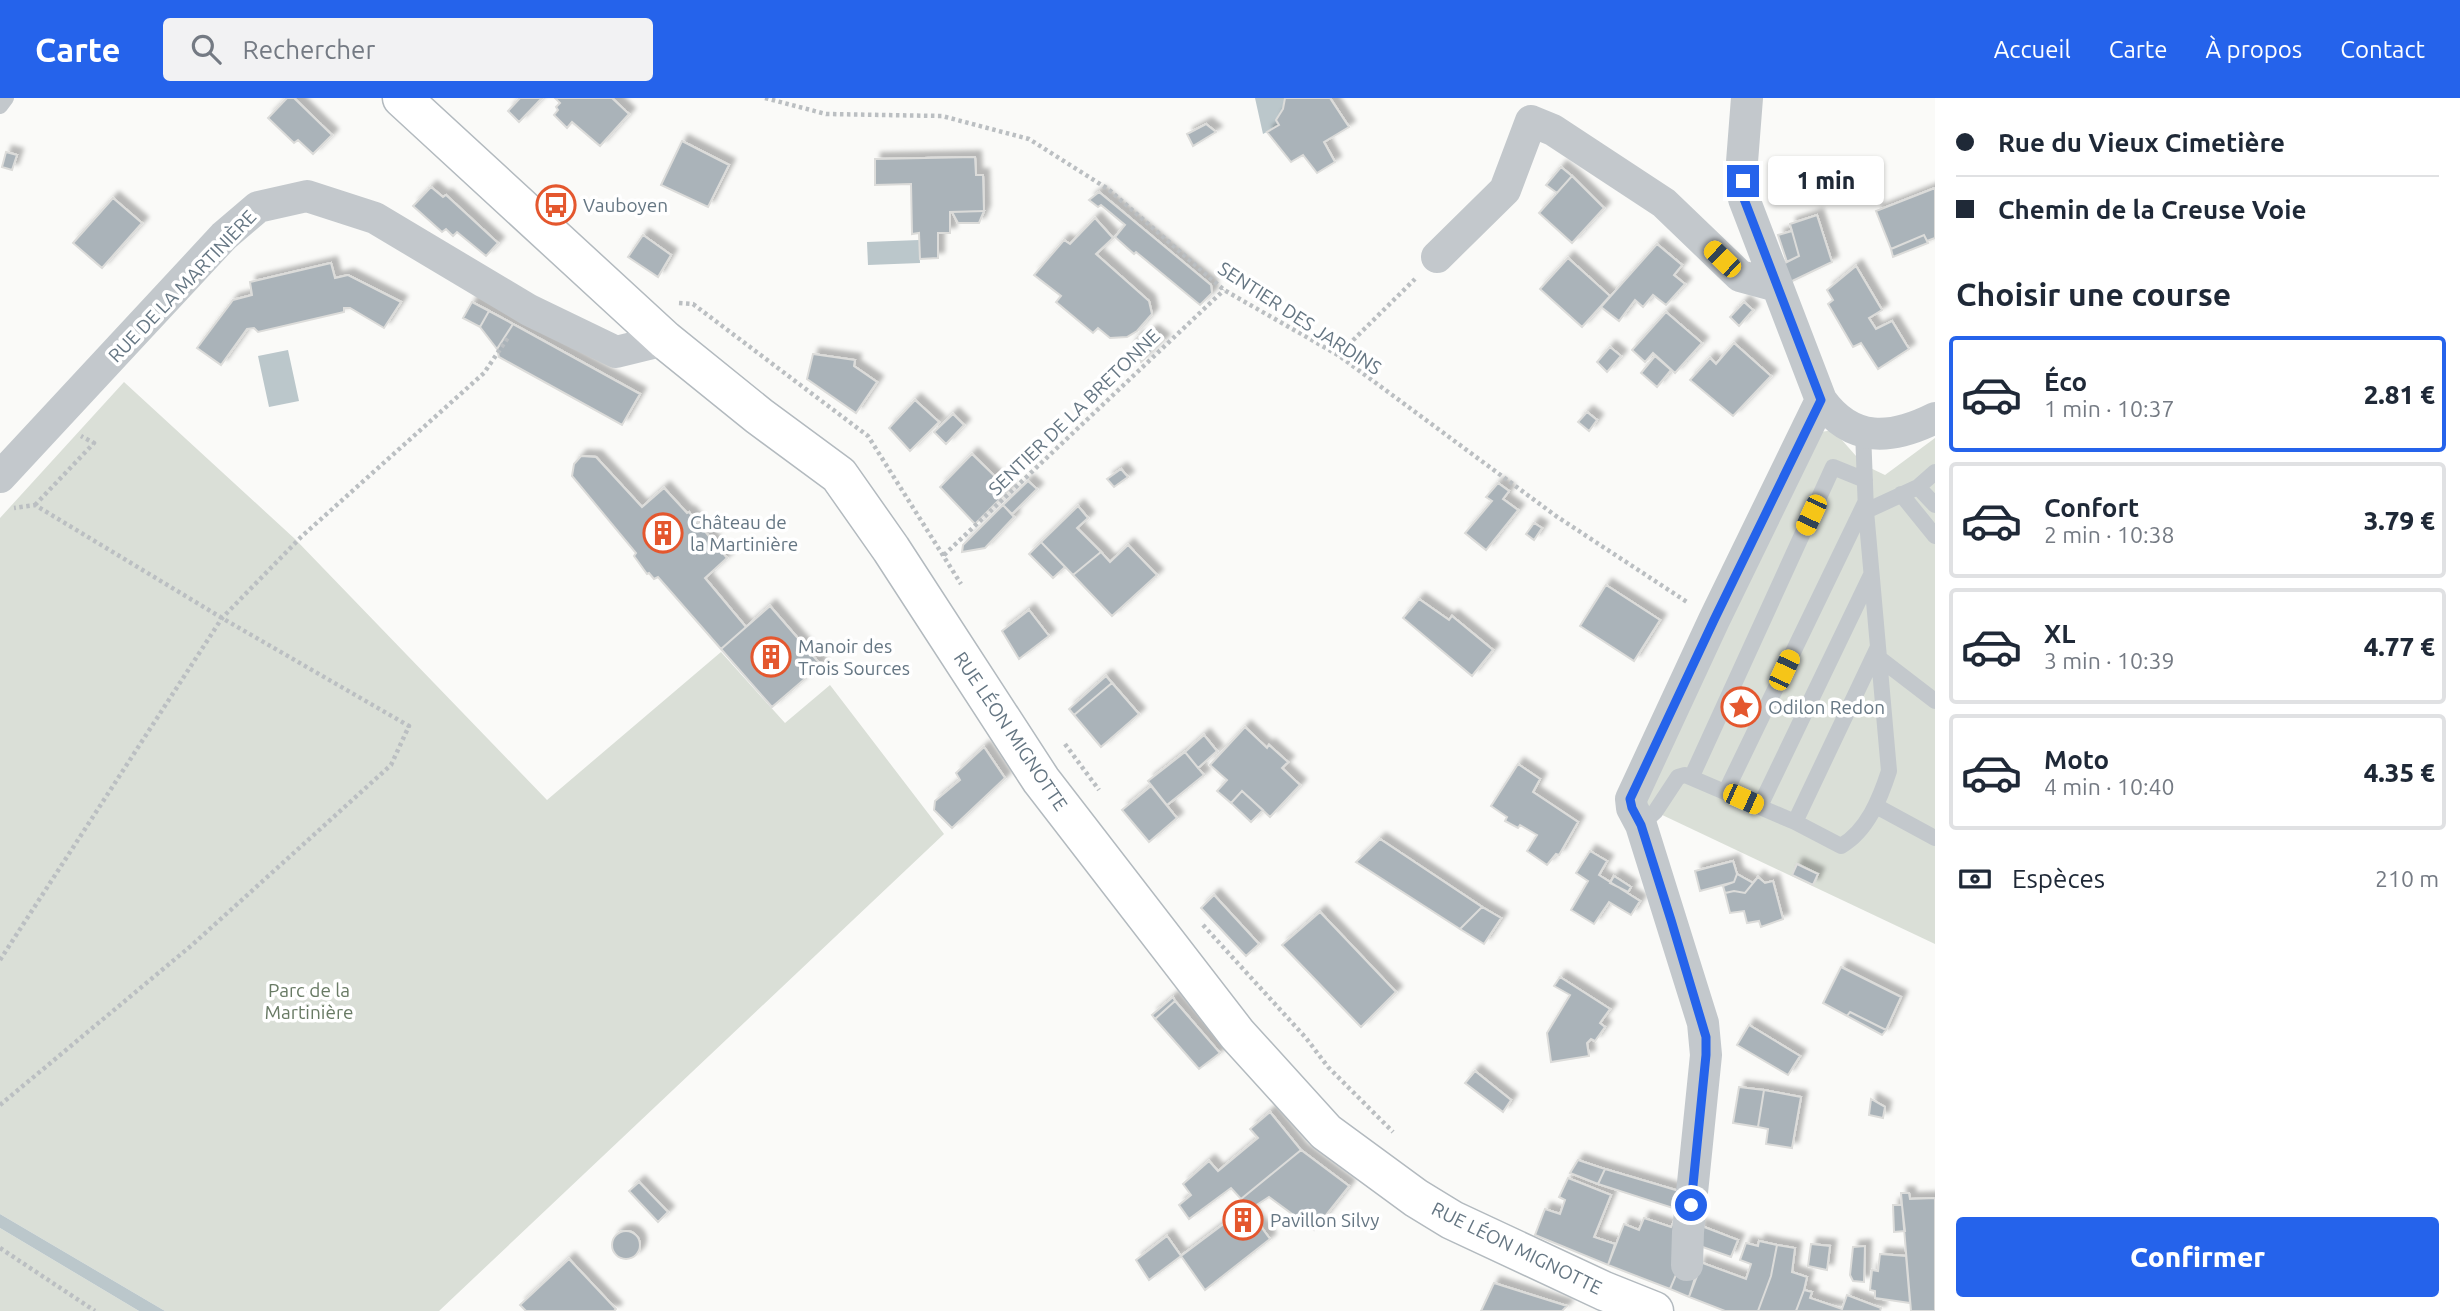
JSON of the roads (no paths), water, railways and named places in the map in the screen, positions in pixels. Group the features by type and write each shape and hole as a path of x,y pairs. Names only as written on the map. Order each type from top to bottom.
{"main road":[{"name":"RUE LÉON MIGNOTTE","path":"402,98 665,340 759,416 839,475 891,549 1041,780 1237,1034 1326,1132 1416,1198 1599,1301 1654,1311"}],"street":[{"path":"1746,98 1742,162 1744,199 1821,400 1830,413 1844,425 1863,431 1896,434 1935,418"},
{"path":"1437,257 1505,190 1531,121 1553,130 1664,203 1740,276 1777,286"},
{"name":"RUE DE LA MARTINIÈRE","path":"6,463 53,420 224,236 258,207 307,196 375,218 529,310 616,352 665,340"},
{"path":"1688,1265 1688,1232 1706,1037 1641,825 1630,799 1821,400"}],"lane":[{"path":"0,106 6,98"},
{"path":"1641,825 1655,812 1678,777 1685,775 1796,822 1841,846 1853,839 1876,806 1889,771 1866,505 1863,431"},
{"path":"1692,776 1833,467 1865,481"},
{"path":"1726,791 1866,505 1918,487 1935,472"},
{"path":"1918,487 1935,505"},
{"path":"1901,495 1932,525"},
{"path":"1760,806 1872,572"},
{"path":"1879,652 1935,701"},
{"path":"1796,822 1879,652"},
{"path":"1876,806 1935,838"}],"place":[{"name":"Vauboyen","path":"556,205"},
{"name":"Château de la Martinière","path":"663,533"},
{"name":"Manoir des Trois Sources","path":"771,657"},
{"name":"Odilon Redon","path":"1741,707"},
{"name":"Pavillon Silvy","path":"1243,1220"}],"park label":[{"name":"Parc de la Martinière","path":"309,1001"}]}
